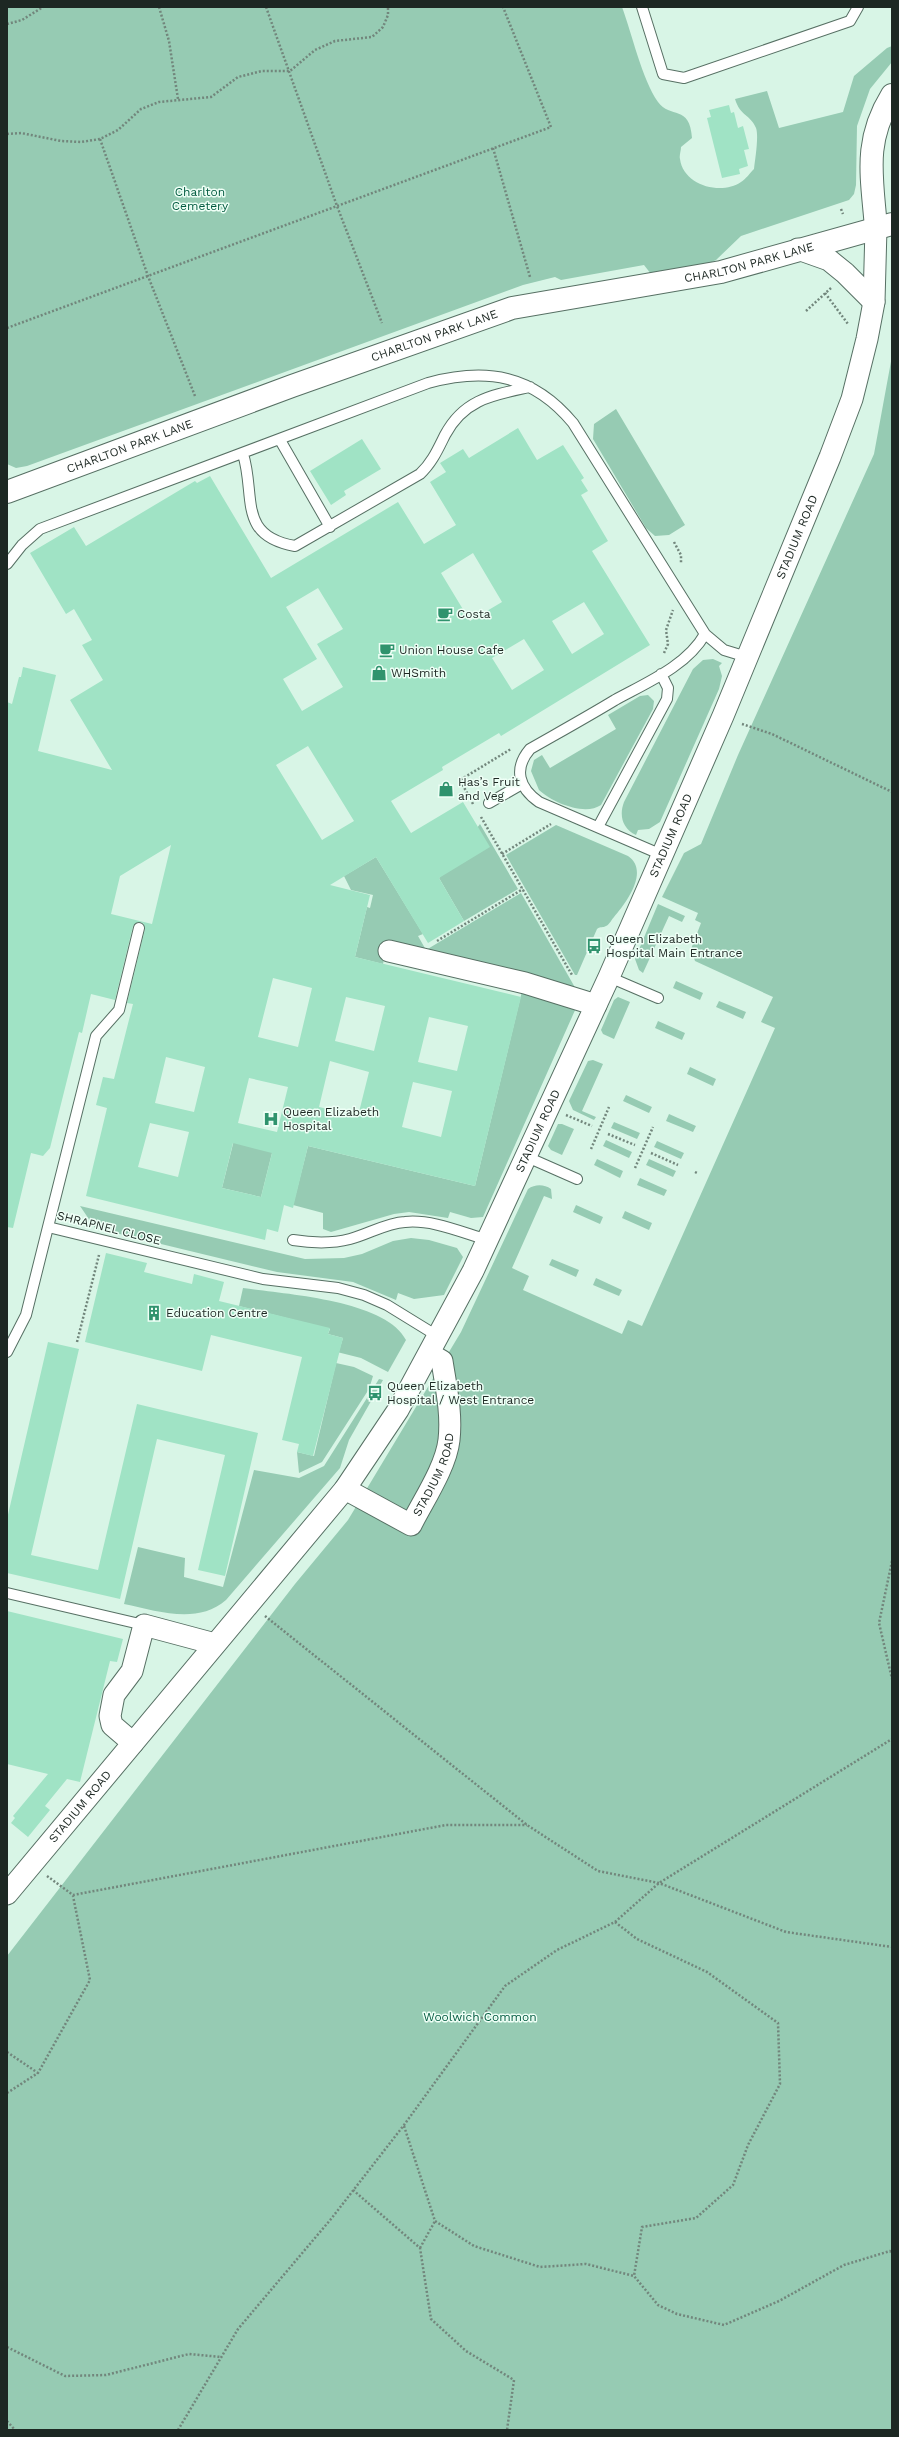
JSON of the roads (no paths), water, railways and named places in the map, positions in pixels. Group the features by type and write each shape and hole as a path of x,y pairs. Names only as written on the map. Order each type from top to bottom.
{"street":[{"path":"884,226 870,164 871,149 878,121 892,96"},
{"name":"CHARLTON PARK LANE","path":"7,492 292,386 512,308 722,272 798,249 884,226"},
{"name":"STADIUM ROAD","path":"7,1894 35,1871 133,1743 345,1489 398,1410 434,1346 528,1157 609,977 747,657 830,457 852,399 867,339 874,302 884,226"},
{"path":"798,249 829,260 845,273 874,302"},
{"path":"389,951 524,983 596,1005"},
{"name":"STADIUM ROAD","path":"345,1489 411,1525 441,1465 449,1442 450,1414 442,1361 434,1346"},
{"path":"133,1743 112,1724 110,1716 114,1695 132,1671 144,1625 215,1644"}],"lane":[{"path":"642,7 663,74 684,78 850,22 858,7"},
{"path":"7,564 22,545 40,529 244,454 428,383 450,377 471,374 492,375 531,387 559,406 574,423 705,634 724,650 747,657"},
{"path":"244,454 255,523 272,540 294,546 330,527 424,470 433,459 452,422 467,407 486,398 531,387"},
{"path":"280,440 330,527"},
{"path":"662,856 539,802 528,794 522,784 520,770 522,758 530,749 661,674 690,654 699,645 705,634"},
{"path":"598,827 667,699 668,688 661,674"},
{"path":"489,803 522,784"},
{"name":"SHRAPNEL CLOSE","path":"139,928 119,1010 96,1036 48,1227 103,1239 263,1279 338,1288 364,1295 387,1305 434,1346"},
{"path":"609,977 658,998"},
{"path":"528,1157 577,1179"},
{"path":"293,1240 313,1243 333,1242 396,1223 407,1222 420,1222 488,1240"},
{"path":"7,1352 26,1315 48,1227"},
{"path":"7,1593 144,1625"}],"place":[{"name":"Costa","path":"445,614"},
{"name":"Union House Cafe","path":"387,650"},
{"name":"WHSmith","path":"379,673"},
{"name":"Has’s Fruit and Veg","path":"446,789"},
{"name":"Queen Elizabeth Hospital Main Entrance","path":"594,946"},
{"name":"Queen Elizabeth Hospital","path":"271,1119"},
{"name":"Education Centre","path":"154,1313"},
{"name":"Queen Elizabeth Hospital / West Entrance","path":"375,1393"}],"park label":[{"name":"Charlton Cemetery","path":"200,199"},
{"name":"Woolwich Common","path":"480,2017"}]}
